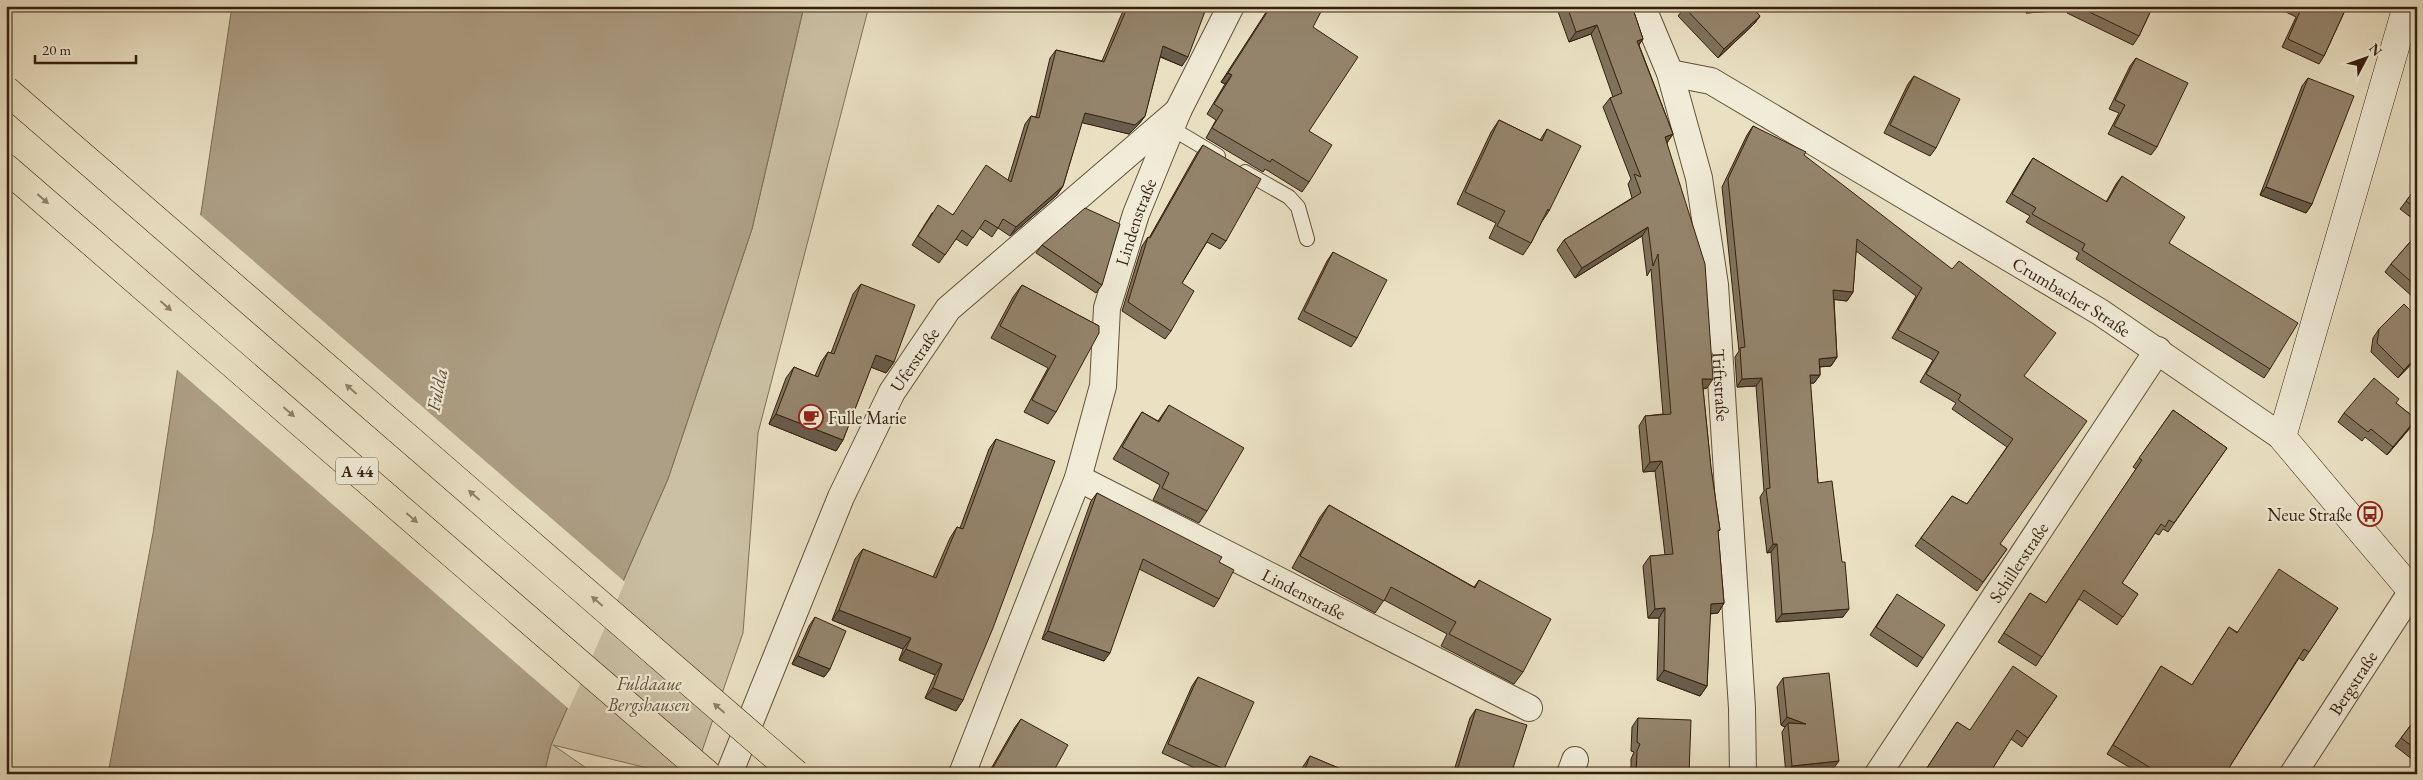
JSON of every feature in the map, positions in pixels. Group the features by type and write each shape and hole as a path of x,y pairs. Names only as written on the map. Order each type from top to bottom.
{"highway":[{"path":"6,90 796,774"},
{"name":"A 44","path":"6,168 707,774"}],"street":[{"name":"Lindenstraße","path":"962,774 1078,478 1103,386 1107,308 1136,214 1175,120 1231,6"},
{"name":"Triftstraße","path":"1642,6 1670,73 1699,178 1715,285 1742,708 1743,774"},
{"path":"2282,437 2407,6"},
{"name":"Crumbacher Straße","path":"1670,73 1711,81 2092,306 2158,350 2282,437 2414,594"},
{"name":"Uferstraße","path":"728,774 841,497 892,392 942,317 948,309 1175,120"},
{"name":"Schillerstraße","path":"1878,774 2158,350"},
{"name":"Lindenstraße","path":"1078,478 1529,708"},
{"name":"Bergstraße","path":"2293,774 2414,594"}],"lane":[{"path":"1175,120 1289,198 1298,207 1308,239"}],"green space":[{"name":"Fuldaaue Bergshausen","path":"804,6 869,6 758,433 743,633 694,774 672,774 553,745 595,774 544,774 551,745 668,479 752,229"}],"water":[{"name":"Fulda","path":"232,6 804,6 752,229 668,479 551,745 544,774 108,774 153,533"}],"pier":[{"path":"198,213 625,582 569,709 175,368"}],"building":[{"path":"1128,6 1207,6 1188,57 1163,46 1145,116 1135,125 1085,113 1063,186 1016,227 1003,219 998,228 985,220 973,238 962,230 945,255 918,236 938,205 953,215 986,165 1011,182 1031,116 1039,118 1056,50 1104,62"},
{"path":"1271,6 1324,6 1313,27 1358,57 1309,131 1332,145 1309,182 1272,159 1270,162 1212,128 1223,110 1214,104 1232,75 1228,73"},
{"path":"1567,6 1632,6 1643,39 1637,41 1673,134 1665,137 1705,264 1713,379 1702,379 1711,468 1720,530 1718,530 1724,603 1711,604 1707,686 1664,670 1665,608 1655,609 1650,556 1673,554 1662,461 1650,462 1645,416 1671,414 1658,254 1653,266 1648,227 1582,268 1564,240 1641,193 1634,174 1641,177 1610,98 1622,93 1597,25 1576,32"},
{"path":"1685,6 1751,6 1760,16 1724,49"},
{"path":"2029,6 2057,6 2029,8"},
{"path":"2077,6 2153,6 2139,36"},
{"path":"2296,6 2347,6 2324,56 2288,39 2301,9"},
{"path":"2136,58 2188,83 2157,147 2114,126 2125,105 2115,100"},
{"path":"1914,76 1960,99 1936,148 1890,125"},
{"path":"2308,78 2354,96 2312,204 2266,187"},
{"path":"1499,120 1542,141 1547,129 1581,146 1531,243 1497,226 1505,211 1465,192"},
{"path":"1753,126 1806,152 1804,155 1952,269 1959,261 2056,333 2024,376 2087,421 2000,544 2007,549 1983,582 1921,538 1952,496 1967,504 2013,439 1958,400 1961,395 1926,374 1939,352 1898,330 1922,288 1857,239 1853,292 1833,290 1837,357 1819,359 1820,375 1810,375 1818,483 1832,481 1842,562 1845,562 1849,609 1782,614 1777,544 1773,544 1766,489 1770,488 1762,378 1742,379 1740,348 1745,347 1728,179"},
{"path":"1203,145 1261,179 1226,241 1212,233 1182,283 1194,291 1171,331 1128,302 1148,237 1150,238"},
{"path":"2033,158 2107,202 2122,176 2185,217 2169,243 2298,323 2270,369 2082,250 2085,244 2032,214 2036,208 2012,194"},
{"path":"2417,187 2417,209 2406,201"},
{"path":"1085,208 1120,224 1102,285 1042,245"},
{"path":"2417,234 2417,287 2391,264"},
{"path":"1333,252 1387,280 1357,338 1304,311"},
{"path":"861,284 915,305 894,362 876,355 843,440 776,414 794,367 818,377 828,352 834,354"},
{"path":"1022,285 1099,326 1099,333 1056,412 1032,400 1056,356 1000,326"},
{"path":"2404,304 2417,317 2417,356 2404,370 2377,343 2379,329"},
{"path":"2374,378 2399,399 2396,403 2416,419 2393,447 2371,429 2368,432 2344,413"},
{"path":"1169,405 1244,448 1207,511 1162,488 1169,473 1122,447 1142,412 1159,422"},
{"path":"2173,410 2227,448 2174,523 2169,520 2165,527 2161,524 2122,583 2138,594 2123,617 2084,590 2042,657 2004,633 2030,593 2046,603 2142,460 2139,458"},
{"path":"996,439 1055,461 993,628 963,700 933,688 942,664 906,649 911,638 839,610 863,549 936,578 957,527 963,529"},
{"path":"1097,493 1222,557 1219,562 1234,570 1219,599 1143,559 1110,653 1048,631"},
{"path":"1329,505 1475,588 1479,580 1551,619 1523,672 1449,634 1456,622 1391,587 1384,601 1300,556"},
{"path":"2279,569 2338,608 2309,652 2304,649 2225,774 2158,774 2113,745 2161,666 2192,685 2229,627 2237,633"},
{"path":"1897,594 1945,625 1923,658 1876,627"},
{"path":"815,617 846,631 830,669 798,656"},
{"path":"2013,666 2057,696 2028,738 2017,730 1989,774 1929,774 1925,771 1957,722 1970,730"},
{"path":"1829,673 1839,761 1792,766 1788,723 1806,724 1787,717 1783,678"},
{"path":"1198,677 1254,702 1224,769 1168,744"},
{"path":"1476,709 1527,725 1511,774 1456,774"},
{"path":"2417,717 2417,750 2401,738"},
{"path":"1638,718 1691,720 1689,774 1636,774 1637,751 1640,744 1637,742"},
{"path":"1021,719 1068,745 1052,774 995,774 991,771"},
{"path":"1310,756 1353,774 1303,774"}],"place":[{"name":"Fulle Marie","path":"811,417"},
{"name":"Neue Straße","path":"2370,514"}]}
